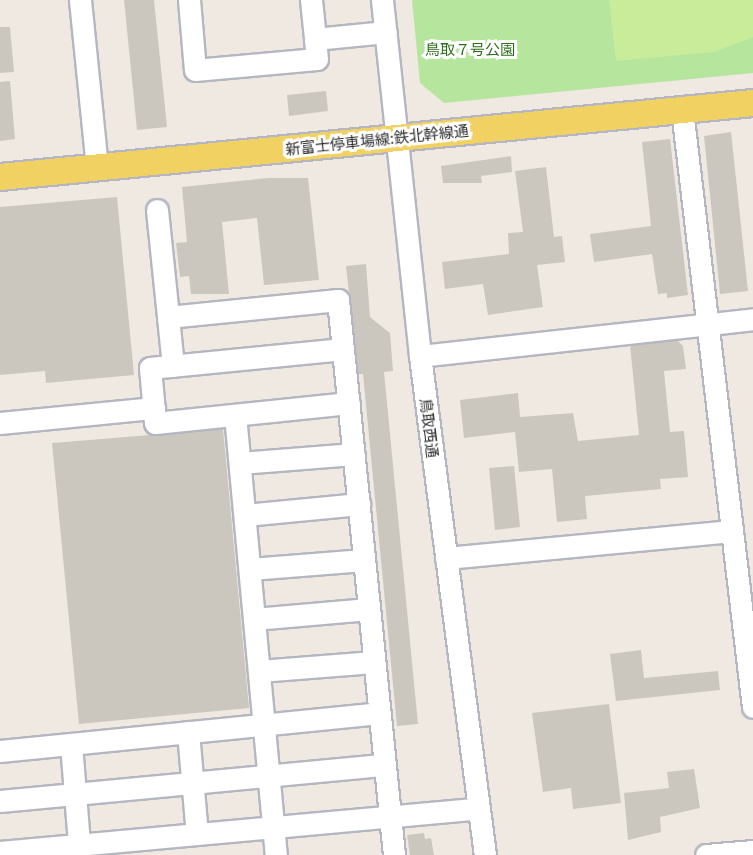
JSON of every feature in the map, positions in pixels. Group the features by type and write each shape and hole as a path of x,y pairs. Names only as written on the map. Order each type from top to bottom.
{"main road":[{"name":"新富士停車場線:鉄北幹線通","path":"0,177 753,103"}],"street":[{"path":"80,0 97,167"},
{"path":"189,0 195,70 316,59 311,0"},
{"name":"鳥取西通","path":"382,0 420,356 485,855"},
{"path":"315,39 386,32"},
{"path":"682,110 753,707"},
{"path":"157,210 173,366"},
{"path":"168,317 338,300 394,855"},
{"path":"420,356 753,320"},
{"path":"343,349 150,368 155,423 349,403"},
{"path":"0,423 154,408"},
{"path":"235,415 276,855"},
{"path":"240,463 354,454"},
{"path":"245,515 359,504"},
{"path":"446,558 732,531"},
{"path":"250,569 364,560"},
{"path":"254,619 369,609"},
{"path":"259,671 374,662"},
{"path":"0,751 379,713"},
{"path":"188,732 197,834"},
{"path":"71,744 79,844"},
{"path":"0,801 384,765"},
{"path":"0,852 478,808"},
{"path":"706,855 753,851"}],"green space":[{"name":"鳥取７号公園","path":"412,0 753,0 753,73 444,103 420,83"},
{"path":"609,0 753,0 753,37 714,52 616,61"}],"building":[{"path":"124,0 154,0 167,127 137,130"},
{"path":"0,27 10,27 14,72 0,73"},
{"path":"10,81 15,139 0,141 0,82"},
{"path":"326,91 328,111 289,116 287,95"},
{"path":"731,132 748,291 720,294 704,136"},
{"path":"670,139 688,295 667,298 667,293 658,294 652,254 594,262 590,234 651,226 642,142"},
{"path":"511,156 512,172 481,176 482,183 443,183 441,166"},
{"path":"546,167 554,237 562,236 565,262 537,265 543,307 488,315 483,284 445,289 442,262 509,254 508,233 523,232 515,171"},
{"path":"268,178 308,178 319,280 264,285 257,218 222,222 229,294 191,294 189,276 180,277 176,243 187,242 182,187"},
{"path":"117,197 134,375 46,383 45,371 0,375 0,207"},
{"path":"366,264 370,317 390,333 393,371 384,372 418,724 397,726 363,374 358,374 346,266"},
{"path":"677,340 683,346 686,369 664,371 670,432 684,431 688,477 660,479 661,489 585,496 587,519 557,522 552,469 519,472 515,432 464,438 460,400 518,393 520,417 573,413 578,441 639,435 630,345"},
{"path":"223,429 249,708 79,724 52,443"},
{"path":"514,466 520,527 495,530 489,468"},
{"path":"641,650 644,678 718,671 720,690 616,701 610,654"},
{"path":"609,704 621,803 573,809 571,788 543,792 532,713"},
{"path":"694,769 700,808 660,817 661,832 628,840 624,793 669,788 667,772"},
{"path":"424,833 425,839 431,838 434,855 410,855 407,835"}]}
